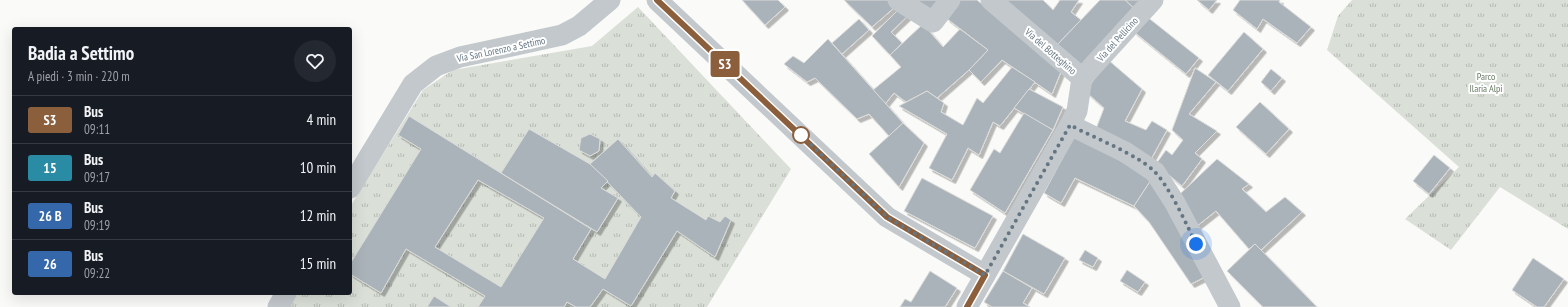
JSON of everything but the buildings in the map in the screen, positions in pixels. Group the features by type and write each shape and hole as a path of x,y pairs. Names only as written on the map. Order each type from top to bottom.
{"street":[{"name":"Via San Lorenzo a Settimo","path":"352,185 413,84 424,74 436,66 460,57 549,39 572,31 610,0"},
{"path":"657,0 887,217 985,275"},
{"path":"898,0 933,22 950,0"},
{"name":"Via del Botteghino","path":"967,307 1070,125 1077,111 1082,78 991,0"},
{"name":"Via del Pellicino","path":"1082,78 1153,0"},
{"path":"1070,125 1125,152 1155,172 1175,203 1230,307"},
{"path":"278,307 285,295"}],"green space":[{"name":"Parco Ilaria Alpi","path":"1352,0 1568,0 1568,229 1500,187 1451,250 1405,219 1459,167 1327,50 1338,16"},
{"path":"638,7 791,169 707,307 288,307 296,295 352,295 352,204 423,90 453,70 592,46"}],"bus line":[{"name":"S3","path":"657,0 887,217 964,264 985,275 967,307"}],"route":[{"path":"801,135 887,217 964,264 985,275 1070,125 1125,152 1155,172 1175,203 1196,244"}]}
